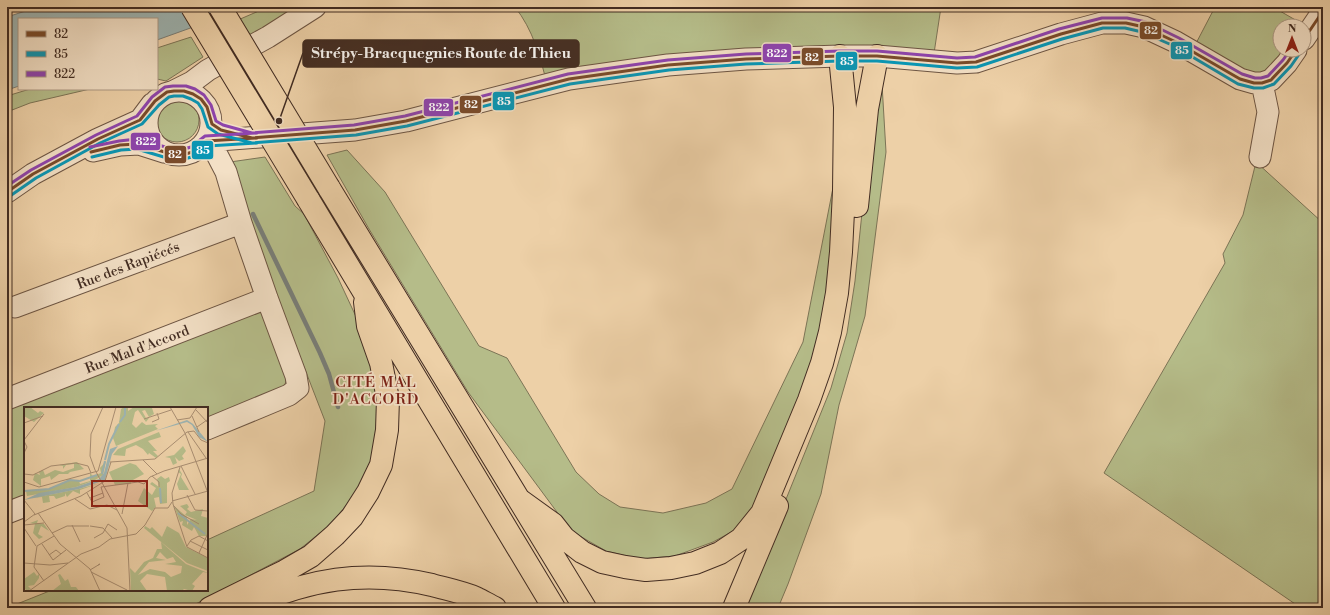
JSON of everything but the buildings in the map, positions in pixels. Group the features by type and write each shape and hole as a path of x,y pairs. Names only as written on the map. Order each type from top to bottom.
{"highway":[{"path":"192,7 554,608"},
{"path":"220,7 585,608"},
{"path":"521,501 553,524 564,538 582,552 602,562 625,568 646,570 671,568 689,564 720,553 741,539 762,513 809,400 822,363 830,332 837,293 844,191 845,107 840,56"},
{"path":"734,608 835,361 842,335 848,295 866,109 877,56"},
{"path":"210,608 285,571 311,556 335,535 352,517 368,492 380,465 387,430 388,398 380,363 368,326 363,290"},
{"path":"245,608 272,596 301,587 346,578 372,577 395,578 445,588 475,598 495,608"}],"street":[{"path":"174,91 268,37 314,7"},
{"path":"1312,27 1323,11"},
{"path":"203,144 252,138 337,132 372,127 406,121 547,84 595,75 668,65 746,59 840,56 877,56 957,63 976,62 1061,34 1102,23 1126,23 1144,27 1176,42 1240,80 1254,83 1262,83 1271,80 1290,58"},
{"path":"230,58 209,92 206,101 212,124 221,130 252,138"},
{"path":"1260,157 1268,112 1262,83"},
{"path":"7,192 59,160 98,139 140,120 155,101 167,92 184,91 193,94 201,99 209,113 210,131 203,144 191,153 173,155 139,144 120,145 59,160"},
{"path":"155,101 149,109 146,119 146,129 156,146 164,152"},
{"path":"208,429 289,395 298,388 296,376 266,298 240,223 226,172 228,152 233,146 252,138"},
{"path":"203,144 226,172"},
{"name":"Rue des Rapiécés","path":"15,307 240,223"},
{"name":"Rue Mal d'Accord","path":"7,399 266,298"},
{"path":"7,513 24,506"}],"green space":[{"path":"268,7 315,7 253,45 238,20"},
{"path":"515,7 941,7 933,60 877,56 547,84 539,53 527,25"},
{"path":"1215,7 1273,7 1292,18 1272,18 1272,58 1289,58 1271,80 1192,51"},
{"path":"191,37 203,57 166,81 158,79 158,48"},
{"path":"882,84 886,152 865,316 839,405 821,494 778,608 742,608 831,388 847,333 855,281 873,105"},
{"path":"27,90 86,90 30,103 7,112 7,96"},
{"path":"173,98 181,98 186,99 193,104 198,111 198,129 193,136 186,141 173,142 165,139 158,132 155,124 155,116 158,108 165,101"},
{"path":"347,150 385,192 479,346 507,358 576,472 599,494 620,507 663,513 706,503 732,489 803,342 838,162 825,327 765,491 737,529 713,542 675,556 639,559 606,551 571,531 468,392 369,229 327,155"},
{"path":"265,157 295,206 304,214 338,278 359,323 376,372 379,409 376,443 368,472 352,498 331,524 300,549 188,608 12,608 12,606 50,591 208,591 208,540 314,491 325,421 273,287 230,162"},
{"path":"1256,162 1323,223 1323,608 1301,608 1104,473 1225,263 1223,254 1243,215"},
{"path":"262,309 288,373 283,392 208,423 208,407 24,407 24,499 7,506 7,405"}],"water":[{"path":"38,7 249,7 158,40 158,18 18,18 18,86 7,90 7,17"}],"waterway":[{"path":"253,214 320,353 329,374 338,407"}],"transit line":[{"name":"82","path":"1312,27 1323,11"},
{"name":"822","path":"7,186 31,170 96,135 137,116 152,97 165,87 173,86 186,86 195,89 204,95 211,105 216,121 223,125 252,133 354,125 405,116 568,74 668,60 746,54 840,51 877,51 957,58 975,57 1059,29 1102,18 1127,18 1146,22 1179,38 1242,74 1255,78 1268,76 1284,58"},
{"name":"82","path":"7,192 33,174 98,139 140,120 155,101 167,92 174,91 184,91 201,99 207,107 212,124 221,130 252,138 355,130 406,121 569,79 668,65 746,59 840,56 877,56 957,63 976,62 1061,34 1102,23 1126,23 1144,27 1176,42 1240,79 1254,83 1262,83 1271,80 1290,58"},
{"name":"85","path":"10,196 36,178 100,143 142,124 159,105 169,97 174,96 183,96 198,103 202,109 208,127 218,134 252,143 356,135 407,126 570,84 669,70 746,64 840,61 877,61 957,68 977,67 1062,39 1103,28 1125,28 1142,32 1174,46 1238,84 1254,88 1263,88 1274,84 1297,58"},
{"name":"822","path":"90,147 137,139 181,150 191,147 205,136 257,133"},
{"name":"82","path":"91,152 120,145 137,144 168,153 181,155 193,152 206,141 257,138"},
{"name":"85","path":"92,157 121,150 137,149 167,158 181,160 195,156 208,146 257,143"}],"place":[{"name":"Strépy-Bracquegnies Route de Thieu","path":"279,121"}],"district":[{"name":"CITÉ MAL D'ACCORD","path":"376,390"}]}
